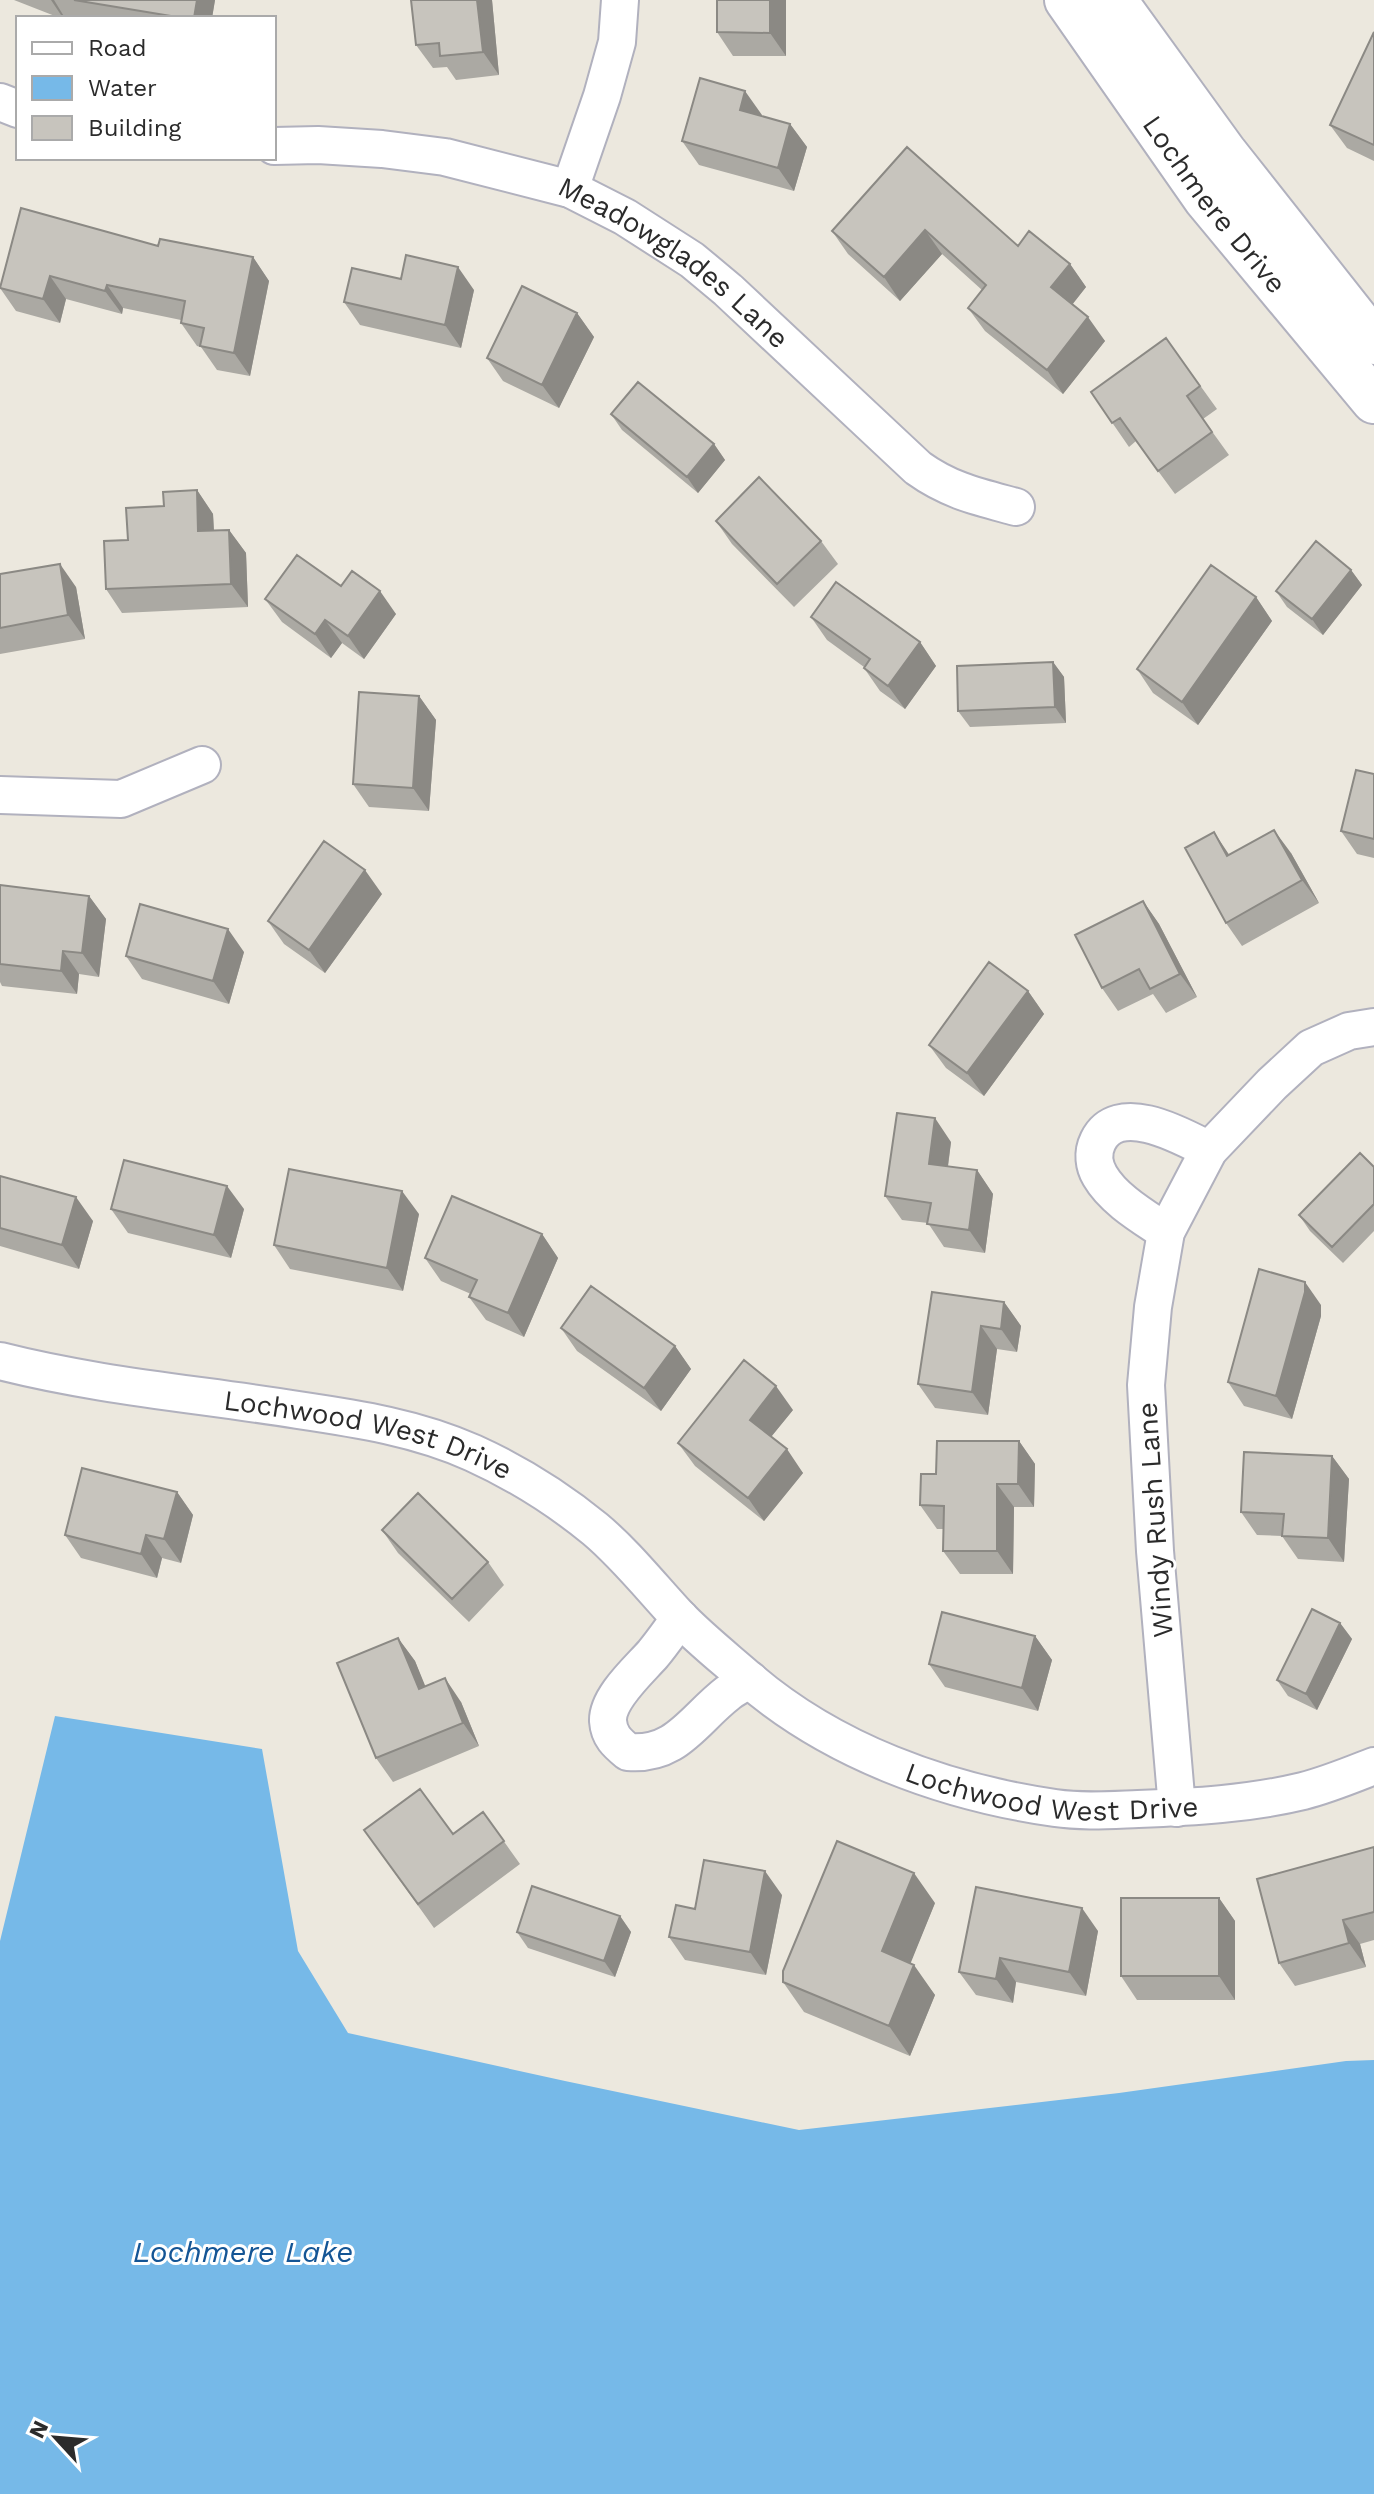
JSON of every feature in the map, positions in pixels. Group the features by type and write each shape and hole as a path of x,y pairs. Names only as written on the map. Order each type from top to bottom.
{"street":[{"path":"570,189 617,42 620,0"},
{"name":"Lochmere Drive","path":"1067,0 1206,199 1356,327"},
{"name":"Lochmere Drive","path":"1114,0 1356,327 1374,401"},
{"name":"Meadowglades Lane","path":"276,146 366,148 445,157 570,189 625,217 692,260 918,468 960,493 1016,507"},
{"path":"0,795 121,799 202,765"},
{"name":"Windy Rush Lane","path":"1177,1808 1155,1551 1146,1385 1153,1307 1166,1232 1209,1150 1272,1084 1311,1048 1349,1031 1374,1027"},
{"path":"1166,1232 1132,1209 1102,1180 1094,1164 1098,1139 1111,1127 1127,1122 1169,1130 1209,1150"},
{"name":"Lochwood West Drive","path":"0,1361 114,1385 352,1418 428,1434 515,1473 598,1531 680,1618 750,1680 812,1724 842,1741 936,1781 994,1797 1059,1808 1177,1808 1255,1800 1305,1790 1374,1766"},
{"path":"680,1618 610,1708 608,1721 613,1739 628,1752 655,1751 681,1735 729,1691 750,1680"}],"water":[{"name":"Lochmere Lake","path":"55,1716 262,1749 298,1951 348,2033 799,2130 1374,2060 1374,2494 0,2494 0,1941"}],"building":[{"path":"74,0 197,0 194,16 171,16"},
{"path":"411,0 477,0 483,52 440,56 439,43 416,45"},
{"path":"717,0 770,0 770,33 717,32"},
{"path":"1374,32 1374,145 1330,125"},
{"path":"700,78 745,91 740,110 790,124 778,168 682,141"},
{"path":"907,147 1018,246 1029,231 1070,264 1051,287 1088,317 1047,370 968,308 986,285 925,230 884,277 832,231"},
{"path":"21,208 158,246 160,239 253,257 234,353 200,346 204,328 181,323 185,301 107,285 105,291 50,276 43,299 0,288"},
{"path":"406,255 458,267 445,325 344,302 352,268 401,279"},
{"path":"522,286 577,313 542,385 487,358"},
{"path":"1166,338 1200,386 1187,396 1212,432 1158,471 1120,418 1112,423 1091,392"},
{"path":"638,382 714,444 687,477 611,414"},
{"path":"759,477 821,541 777,584 716,521"},
{"path":"197,490 198,531 229,530 231,584 106,589 104,541 128,540 126,508 164,506 163,492"},
{"path":"1316,541 1351,570 1312,619 1276,591"},
{"path":"297,555 341,586 352,571 380,591 348,636 325,620 315,634 265,599"},
{"path":"60,564 68,615 0,628 0,574"},
{"path":"1211,565 1256,597 1182,702 1137,669"},
{"path":"836,582 920,642 888,686 864,668 870,659 811,617"},
{"path":"1053,662 1055,707 958,711 957,666"},
{"path":"359,692 419,696 413,788 353,784"},
{"path":"1356,770 1374,774 1374,839 1341,831"},
{"path":"1274,830 1302,880 1226,923 1185,848 1214,832 1227,856"},
{"path":"324,841 365,870 309,950 268,921"},
{"path":"0,885 89,896 82,953 63,951 61,971 0,964"},
{"path":"1143,901 1180,974 1150,989 1139,969 1102,988 1075,935"},
{"path":"140,904 228,929 213,981 126,956"},
{"path":"989,962 1028,991 967,1073 929,1045"},
{"path":"897,1113 935,1118 929,1164 977,1170 969,1230 927,1224 931,1203 885,1196"},
{"path":"1360,1153 1374,1167 1374,1204 1332,1247 1299,1215"},
{"path":"124,1160 227,1186 214,1235 111,1209"},
{"path":"289,1169 402,1191 387,1268 274,1245"},
{"path":"0,1176 76,1197 62,1245 0,1228"},
{"path":"452,1196 542,1234 508,1313 469,1297 477,1280 425,1258"},
{"path":"1259,1269 1305,1282 1305,1292 1276,1396 1228,1382"},
{"path":"591,1286 675,1346 644,1388 561,1328"},
{"path":"932,1292 1004,1302 1001,1329 981,1326 972,1392 918,1384"},
{"path":"744,1360 776,1386 750,1420 787,1449 748,1498 678,1443"},
{"path":"937,1441 1019,1441 1018,1484 997,1484 997,1551 943,1551 944,1506 920,1505 921,1474 936,1474"},
{"path":"1244,1452 1332,1456 1328,1538 1282,1536 1284,1514 1241,1512"},
{"path":"82,1468 177,1492 164,1539 146,1535 141,1554 65,1535"},
{"path":"418,1493 488,1562 452,1599 382,1530"},
{"path":"1312,1609 1340,1623 1306,1694 1277,1680"},
{"path":"942,1612 1035,1636 1022,1688 929,1664"},
{"path":"398,1638 419,1689 445,1678 463,1723 376,1758 337,1663"},
{"path":"420,1789 453,1834 483,1812 504,1841 418,1904 364,1830"},
{"path":"837,1841 914,1873 882,1951 914,1965 889,2026 783,1982 783,1971"},
{"path":"1374,1847 1374,1912 1343,1920 1349,1943 1279,1963 1257,1879"},
{"path":"704,1860 765,1871 750,1952 669,1937 676,1905 695,1909"},
{"path":"532,1886 620,1916 604,1961 517,1932"},
{"path":"976,1887 1082,1908 1069,1972 1000,1958 996,1979 959,1972"},
{"path":"1121,1898 1219,1898 1219,1976 1121,1976"}]}
